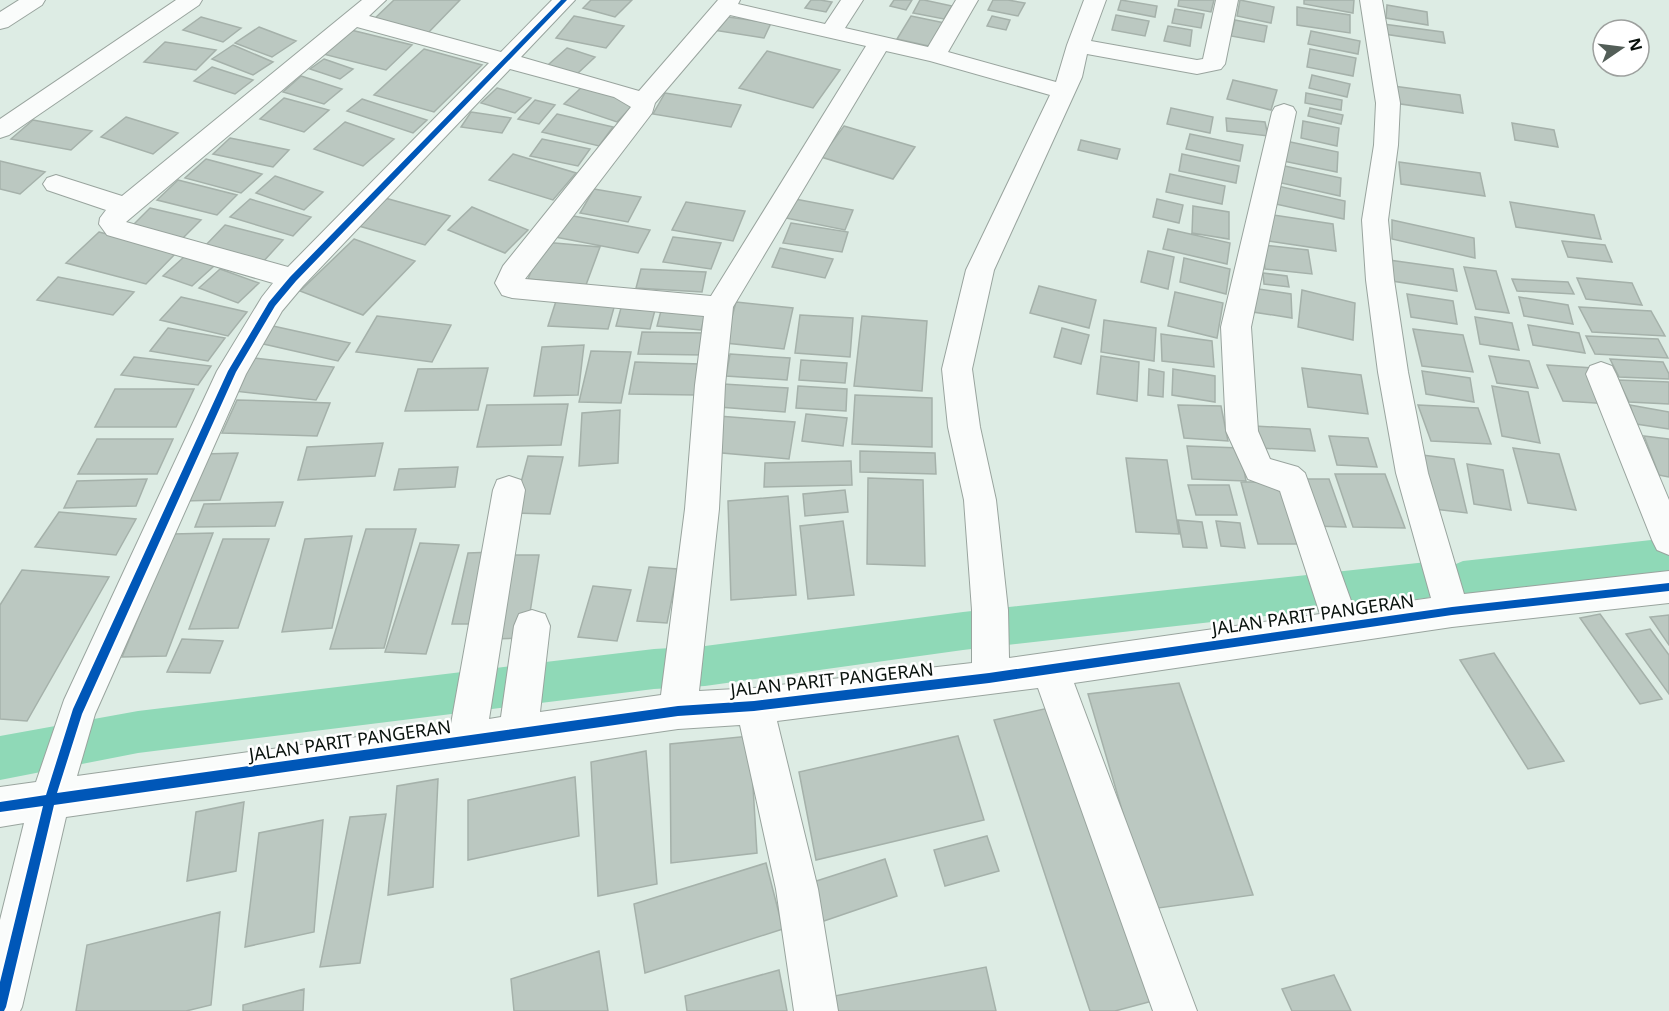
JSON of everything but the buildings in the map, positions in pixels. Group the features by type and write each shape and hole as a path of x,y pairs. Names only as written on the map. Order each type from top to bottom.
{"street":[{"path":"0,22 34,0"},
{"path":"0,130 191,0"},
{"path":"293,279 116,228 112,224 113,218 375,0"},
{"path":"0,1007 54,788 77,714 232,371 272,304 293,279 564,0"},
{"path":"832,30 852,0"},
{"path":"935,55 967,0"},
{"path":"990,664 990,610 980,500 964,427 957,369 980,270 1070,77 1078,45 1095,0"},
{"path":"1078,45 1197,67 1213,64 1227,0"},
{"path":"1371,0 1388,103 1386,145 1376,220 1380,280 1412,473 1452,611"},
{"path":"642,102 728,3 731,9 935,55 1062,91"},
{"path":"354,19 504,62 622,92 642,102"},
{"path":"680,701 702,509 710,385 719,307 879,44"},
{"path":"642,102 643,108 513,273 509,283 512,288 551,293 719,307"},
{"path":"1284,112 1236,327 1242,430 1259,470 1287,477 1294,483 1342,626"},
{"path":"56,184 127,207"},
{"path":"1601,374 1663,526"},
{"path":"468,739 509,490"},
{"name":"JALAN PARIT PANGERAN","path":"0,807 54,788 468,739 519,720 680,701 754,706 990,664 1050,669 1452,611 1669,587"},
{"path":"519,720 532,626"},
{"path":"1050,669 1175,1011"},
{"path":"754,706 797,889 816,1011"}],"waterway":[{"path":"1463,579 1669,555"},
{"path":"0,758 138,732 654,669 705,666 963,631 1427,580"}],"cycle path":[{"path":"0,1007 50,800 77,713 232,371 272,304 293,279 564,0"},
{"path":"0,807 678,711 754,706 989,678 1452,611 1669,587"}]}
